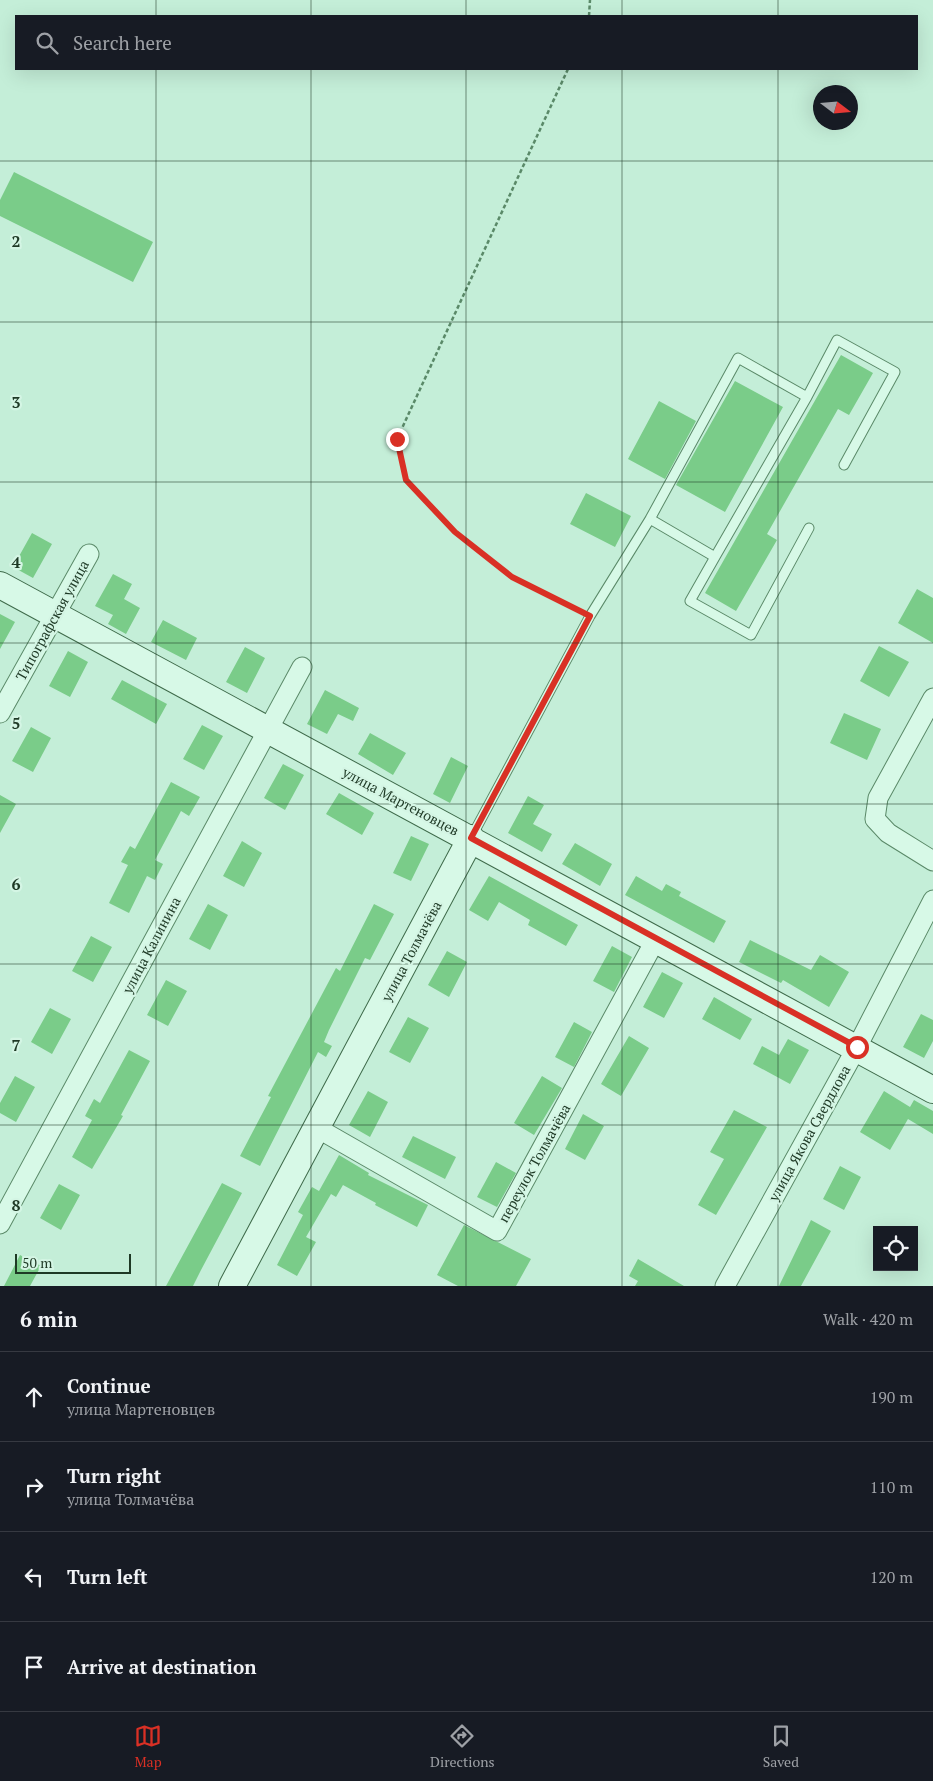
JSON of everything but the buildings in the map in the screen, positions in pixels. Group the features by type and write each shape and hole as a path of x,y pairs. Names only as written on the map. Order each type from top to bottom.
{"street":[{"name":"Типографская улица","path":"0,713 89,554"},
{"name":"улица Мартеновцев","path":"0,585 471,838 933,1090"},
{"name":"улица Калинина","path":"0,1224 302,667"},
{"path":"933,698 878,798 875,819 888,834 933,861"},
{"name":"улица Толмачёва","path":"232,1286 471,838"},
{"name":"улица Якова Свердлова","path":"725,1286 857,1047 933,900"},
{"name":"переулок Толмачёва","path":"317,1128 496,1231 656,940"}],"lane":[{"path":"809,528 751,635 690,601 807,397 837,340 895,372 844,465"},
{"name":"улица Толмачёва","path":"471,838 590,616 650,519 738,358 807,397"},
{"path":"650,519 715,557"}],"path":[{"path":"589,15 590,0"},
{"path":"568,70 397,439 406,480 455,532 512,577 590,616"}],"route":[{"path":"397,439 406,480 455,532 512,577 590,616 471,838 656,940 857,1047"}]}
